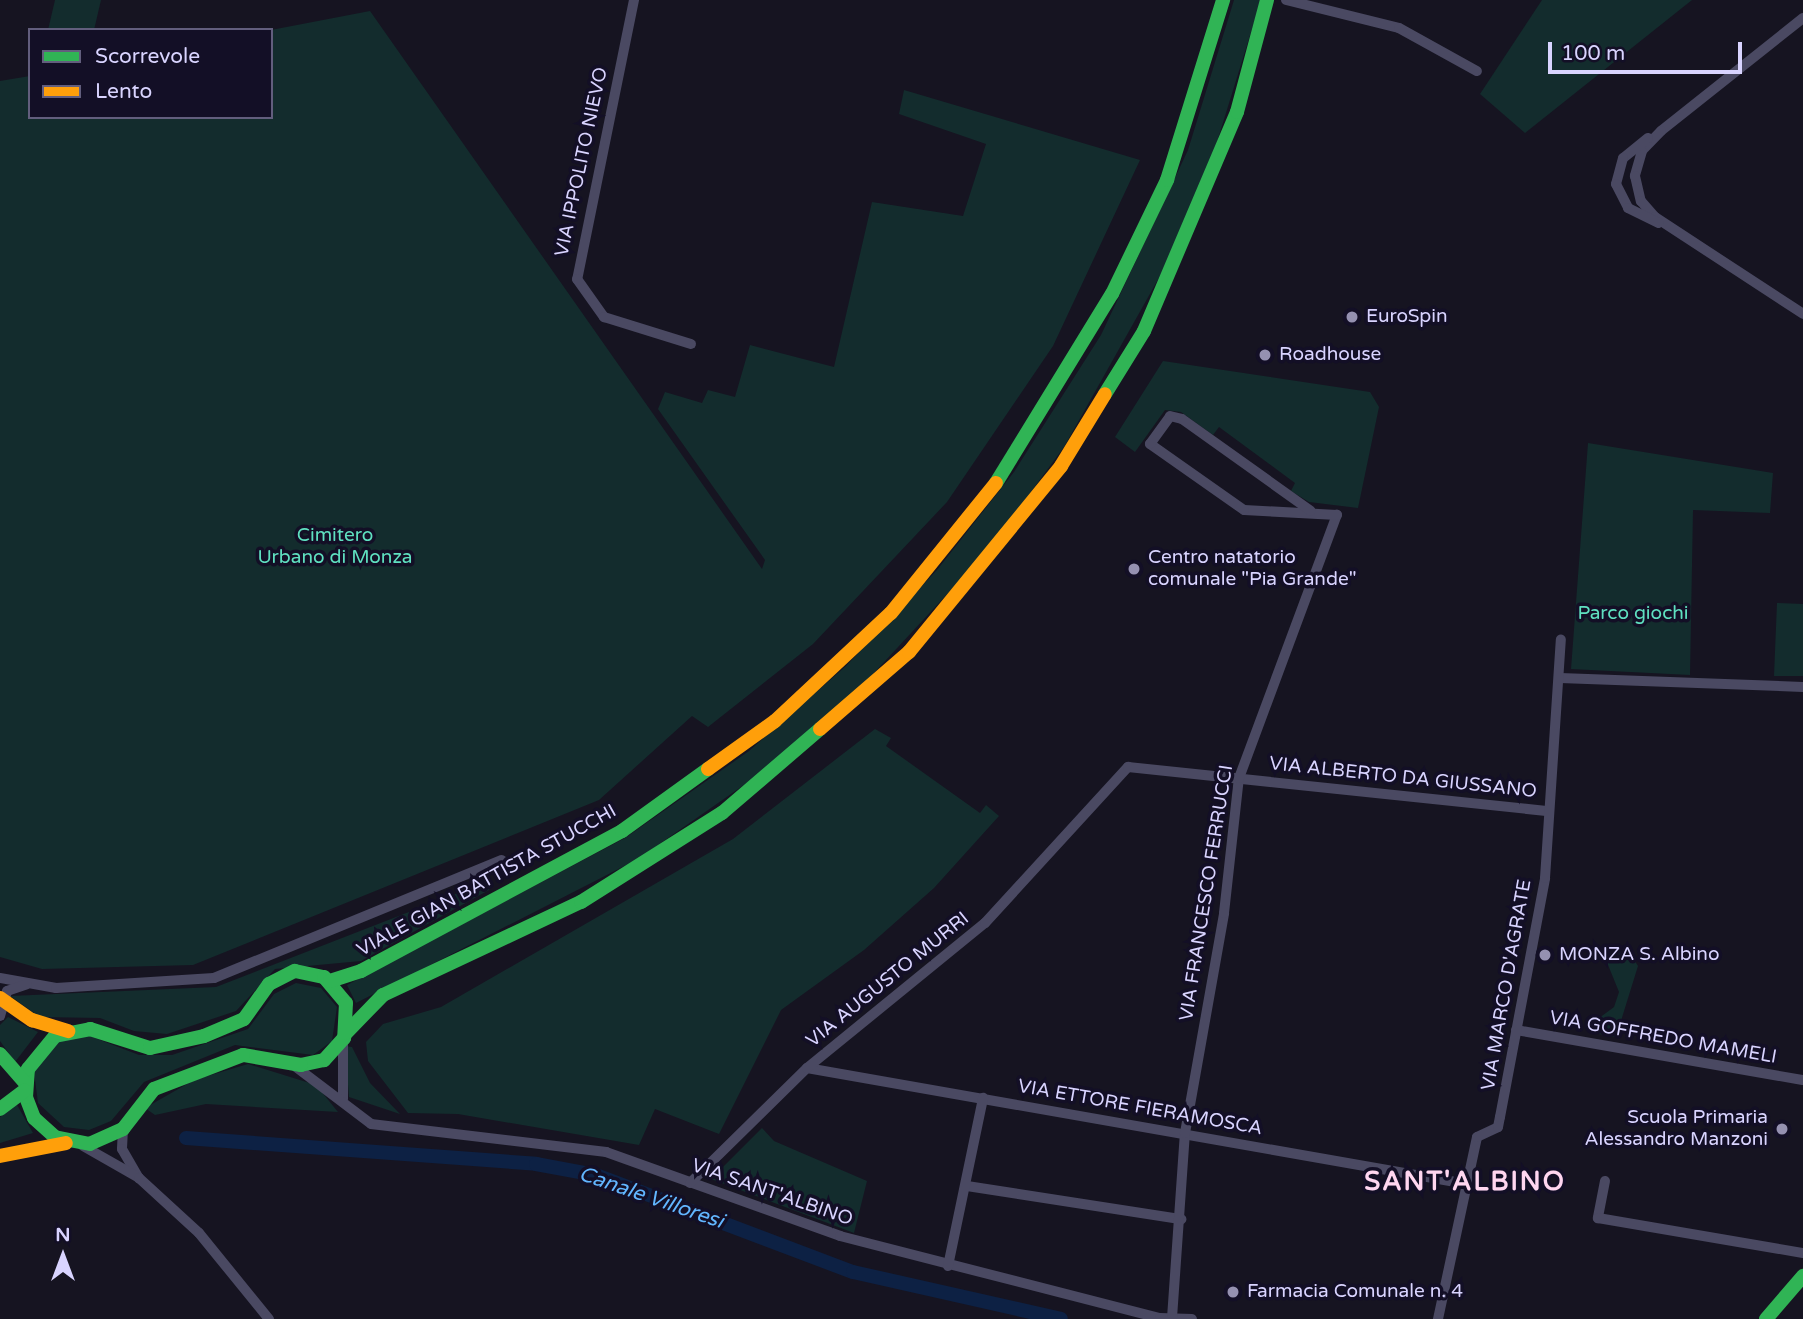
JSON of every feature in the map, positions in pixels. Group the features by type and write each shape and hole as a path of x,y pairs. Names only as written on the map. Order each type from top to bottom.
{"main road":[{"name":"VIALE GIAN BATTISTA STUCCHI","path":"330,981 361,971 622,831 775,721 891,613 1013,463 1112,294 1167,180 1223,0"},
{"path":"0,1156 104,1140 122,1129 146,1094 243,1055 289,1064 324,1060 385,994 581,902 714,818 828,728 909,652 1061,466 1143,331 1237,112 1267,0"},
{"path":"2,1005 36,1022 68,1031 97,1031 150,1048 242,1020 284,974 307,971 330,981 346,1003 345,1035"},
{"path":"0,1109 25,1087 38,1050 68,1031"},
{"path":"0,1054 25,1087 38,1124 72,1143"},
{"path":"1766,1319 1803,1276"}],"street":[{"name":"VIA IPPOLITO NIEVO","path":"634,0 577,279 604,317 691,344"},
{"path":"1286,0 1399,28 1477,71"},
{"path":"1671,228 1631,211 1616,184 1626,155 1661,131 1803,18"},
{"path":"1661,131 1639,159 1636,184 1646,208 1671,228 1803,314"},
{"name":"VIA FRANCESCO FERRUCCI","path":"1172,1318 1185,1133 1224,913 1239,778 1337,515 1311,511 1244,510 1150,444 1170,416 1182,419 1311,511"},
{"name":"VIA MARCO D'AGRATE","path":"1438,1319 1477,1137 1498,1126 1531,954 1549,810 1561,640"},
{"path":"1560,678 1803,687"},
{"name":"VIA ALBERTO DA GIUSSANO","path":"1128,766 1549,810"},
{"name":"VIA AUGUSTO MURRI","path":"690,1182 807,1068 954,953 1128,766"},
{"path":"2,1005 18,984 214,978 502,860"},
{"path":"0,978 36,984"},
{"name":"VIA GOFFREDO MAMELI","path":"1516,1030 1803,1080"},
{"path":"345,1035 338,1070 345,1103"},
{"name":"VIA SANT'ALBINO","path":"289,1064 371,1124 564,1143 948,1266 1172,1318 1192,1319"},
{"name":"VIA ETTORE FIERAMOSCA","path":"807,1068 1467,1185"},
{"path":"948,1266 967,1186 983,1098"},
{"path":"122,1129 122,1149 139,1178"},
{"path":"72,1143 139,1178 220,1253 269,1319"},
{"path":"1605,1181 1598,1218 1803,1253"},
{"path":"967,1186 1181,1219"}],"green space":[{"path":"55,0 101,0 94,28 48,28"},
{"path":"1234,0 1261,0 1212,158 1174,251 1064,447 988,550 860,688 761,773 638,859 356,1003 347,985 625,838 749,751 846,666 937,570 1014,472 1101,335 1188,150"},
{"path":"1542,0 1692,0 1525,133 1480,94"},
{"name":"Cimitero Urbano di Monza","path":"370,11 762,569 765,560 658,409 665,392 702,403 708,390 735,397 750,345 834,367 872,202 963,216 986,144 899,114 904,90 1140,160 1053,346 947,502 813,644 708,727 692,716 599,800 193,965 42,969 0,957 0,81 28,76 28,119 273,119 273,30"},
{"path":"1163,361 1370,392 1379,407 1358,508 1309,502 1291,491 1295,483 1219,427 1213,435 1181,412 1165,410 1135,452 1115,437"},
{"name":"Parco giochi","path":"1588,443 1773,473 1770,513 1693,510 1690,675 1571,669"},
{"path":"1777,603 1803,604 1803,676 1774,676"},
{"path":"875,729 891,738 886,746 980,813 986,805 999,816 934,888 864,950 781,1010 719,1134 655,1109 639,1145 458,1114 408,1113 368,1061 366,1042 383,1024 441,1007 733,839"},
{"path":"486,882 489,890 361,961 275,969 236,1011 167,1034 134,1031 100,1018 40,1017 10,996 216,987"},
{"path":"1602,950 1630,953 1638,966 1616,1037 1593,1033 1591,1024 1614,1007 1619,992"},
{"path":"296,983 321,988 337,1007 332,1041 313,1055 235,1045 144,1082 111,1121 89,1130 64,1127 38,1103 34,1072 49,1046 82,1033 139,1055 172,1055 248,1029 274,994"},
{"path":"8,1017 38,1032 15,1062 0,1041 0,1025"},
{"path":"345,1046 352,1047 370,1083 400,1114 349,1097"},
{"path":"248,1064 316,1085 338,1112 206,1104 155,1115 145,1108 194,1080"},
{"path":"16,1103 33,1133 0,1143 0,1117"},
{"path":"762,1128 774,1141 867,1181 854,1233 711,1179"}],"waterway":[{"name":"Canale Villoresi","path":"186,1138 536,1164 596,1175 853,1272 1061,1319"}],"traffic: fast":[{"path":"996,483 1112,294 1167,180 1223,0"},
{"path":"1105,394 1144,331 1237,112 1267,0"},
{"path":"346,1033 383,995 581,902 722,813 820,729"},
{"path":"330,981 361,971 622,831 708,769"},
{"path":"295,971 324,977 346,1003 344,1038 324,1060 301,1065 243,1055 154,1089 123,1129 90,1144 55,1137 34,1118 26,1097 28,1069 55,1036 90,1029 150,1048 204,1036 244,1019 269,984 295,971"},
{"path":"0,1054 25,1083"},
{"path":"0,1109 25,1090"},
{"path":"1766,1319 1803,1276"}],"traffic: slow":[{"path":"820,729 909,652 1061,466 1105,394"},
{"path":"708,769 775,721 891,613 996,483"},
{"path":"0,998 32,1020 68,1031"},
{"path":"0,1156 66,1143"}],"place":[{"name":"EuroSpin","path":"1352,317"},
{"name":"Roadhouse","path":"1265,355"},
{"name":"Centro natatorio comunale \"Pia Grande\"","path":"1134,569"},
{"name":"MONZA S. Albino","path":"1545,955"},
{"name":"Scuola Primaria Alessandro Manzoni","path":"1782,1129"},
{"name":"Farmacia Comunale n. 4","path":"1233,1292"}],"district":[{"name":"SANT'ALBINO","path":"1465,1182"}]}
